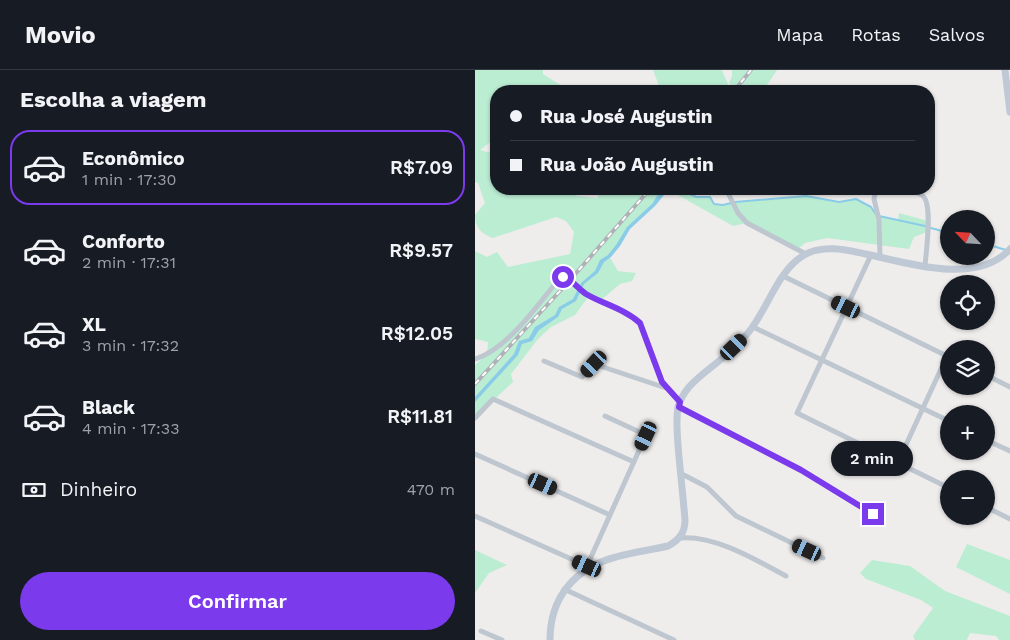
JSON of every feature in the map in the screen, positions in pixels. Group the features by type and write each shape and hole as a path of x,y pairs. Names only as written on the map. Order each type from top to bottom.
{"street":[{"path":"1005,70 1009,77 1010,112"},
{"path":"729,195 735,207 747,222 806,254"},
{"path":"875,195 879,220 880,257"},
{"path":"922,195 927,201 928,221 925,266"},
{"path":"680,538 685,520 677,436 679,405 686,390 753,327 783,276 795,262 806,254 835,248 925,266 969,270 983,266 1001,256 1010,248"},
{"path":"871,255 797,412 940,483"},
{"path":"783,276 940,352"},
{"path":"475,359 487,354 507,338 560,278 567,278 577,288 640,323 659,374 666,388 679,405 801,470 873,514"},
{"path":"753,327 940,417"},
{"path":"544,361 582,377 594,364 666,388"},
{"path":"898,462 940,373"},
{"path":"995,380 1010,387"},
{"path":"475,418 493,399 634,462"},
{"path":"588,567 646,436 605,416"},
{"path":"995,444 1010,451"},
{"path":"475,454 610,515"},
{"path":"681,473 707,487 736,516 823,558"},
{"path":"995,512 1010,519"},
{"path":"475,516 588,567"},
{"path":"551,640 555,609 564,589 588,567 617,557 668,546 680,538 688,537 704,540 727,547 786,576"},
{"path":"564,589 674,640"},
{"path":"481,631 502,640"}],"green space":[{"path":"475,70 543,70 543,74 560,85 490,85 490,142 480,150 490,152 490,195 575,195 597,198 599,195 662,195 628,228 609,256 618,271 636,273 632,281 620,284 600,301 589,296 575,315 551,327 538,339 511,374 513,382 475,418 475,365 487,354 488,342 475,339 475,251 487,257 497,252 508,267 570,254 574,232 566,221 556,217 493,238 486,235 478,227 475,220 475,215 485,203 478,183 475,182"},
{"path":"653,70 722,70 728,85 659,85"},
{"path":"732,70 777,70 767,85 730,85 729,83"},
{"path":"678,195 710,197 714,204 723,205 735,202 806,196 839,202 856,199 871,207 878,216 898,220 899,213 928,221 927,232 914,237 909,249 827,238 805,243 798,249 747,223 733,226"},
{"path":"967,544 1010,560 1010,594 956,567"},
{"path":"475,550 507,565 489,573 475,593"},
{"path":"872,560 910,566 945,591 1010,616 1010,640 999,640 996,636 970,633 967,640 915,640 913,636 933,608 921,600 866,579 860,573"}],"water":[{"path":"664,195 630,229 620,246 604,262 598,273 584,284 576,301 562,309 558,317 539,330 532,341 522,344 518,355 475,402 475,397 514,354 519,341 529,338 535,327 555,315 559,307 573,299 581,283 595,271 600,260 608,255 627,227 652,204 657,196"}],"waterway":[{"path":"692,195 696,197 710,197 714,204 723,205 735,202 806,196 839,202 856,199 871,207 875,213"},
{"path":"879,216 925,226"},
{"path":"931,228 940,230"},
{"path":"995,247 1006,250"}],"railway":[{"path":"739,85 751,70"},
{"path":"475,384 645,195"}],"route":[{"path":"563,277 570,280 577,288 640,323 662,382 680,402 679,407 801,470 873,514"}]}
